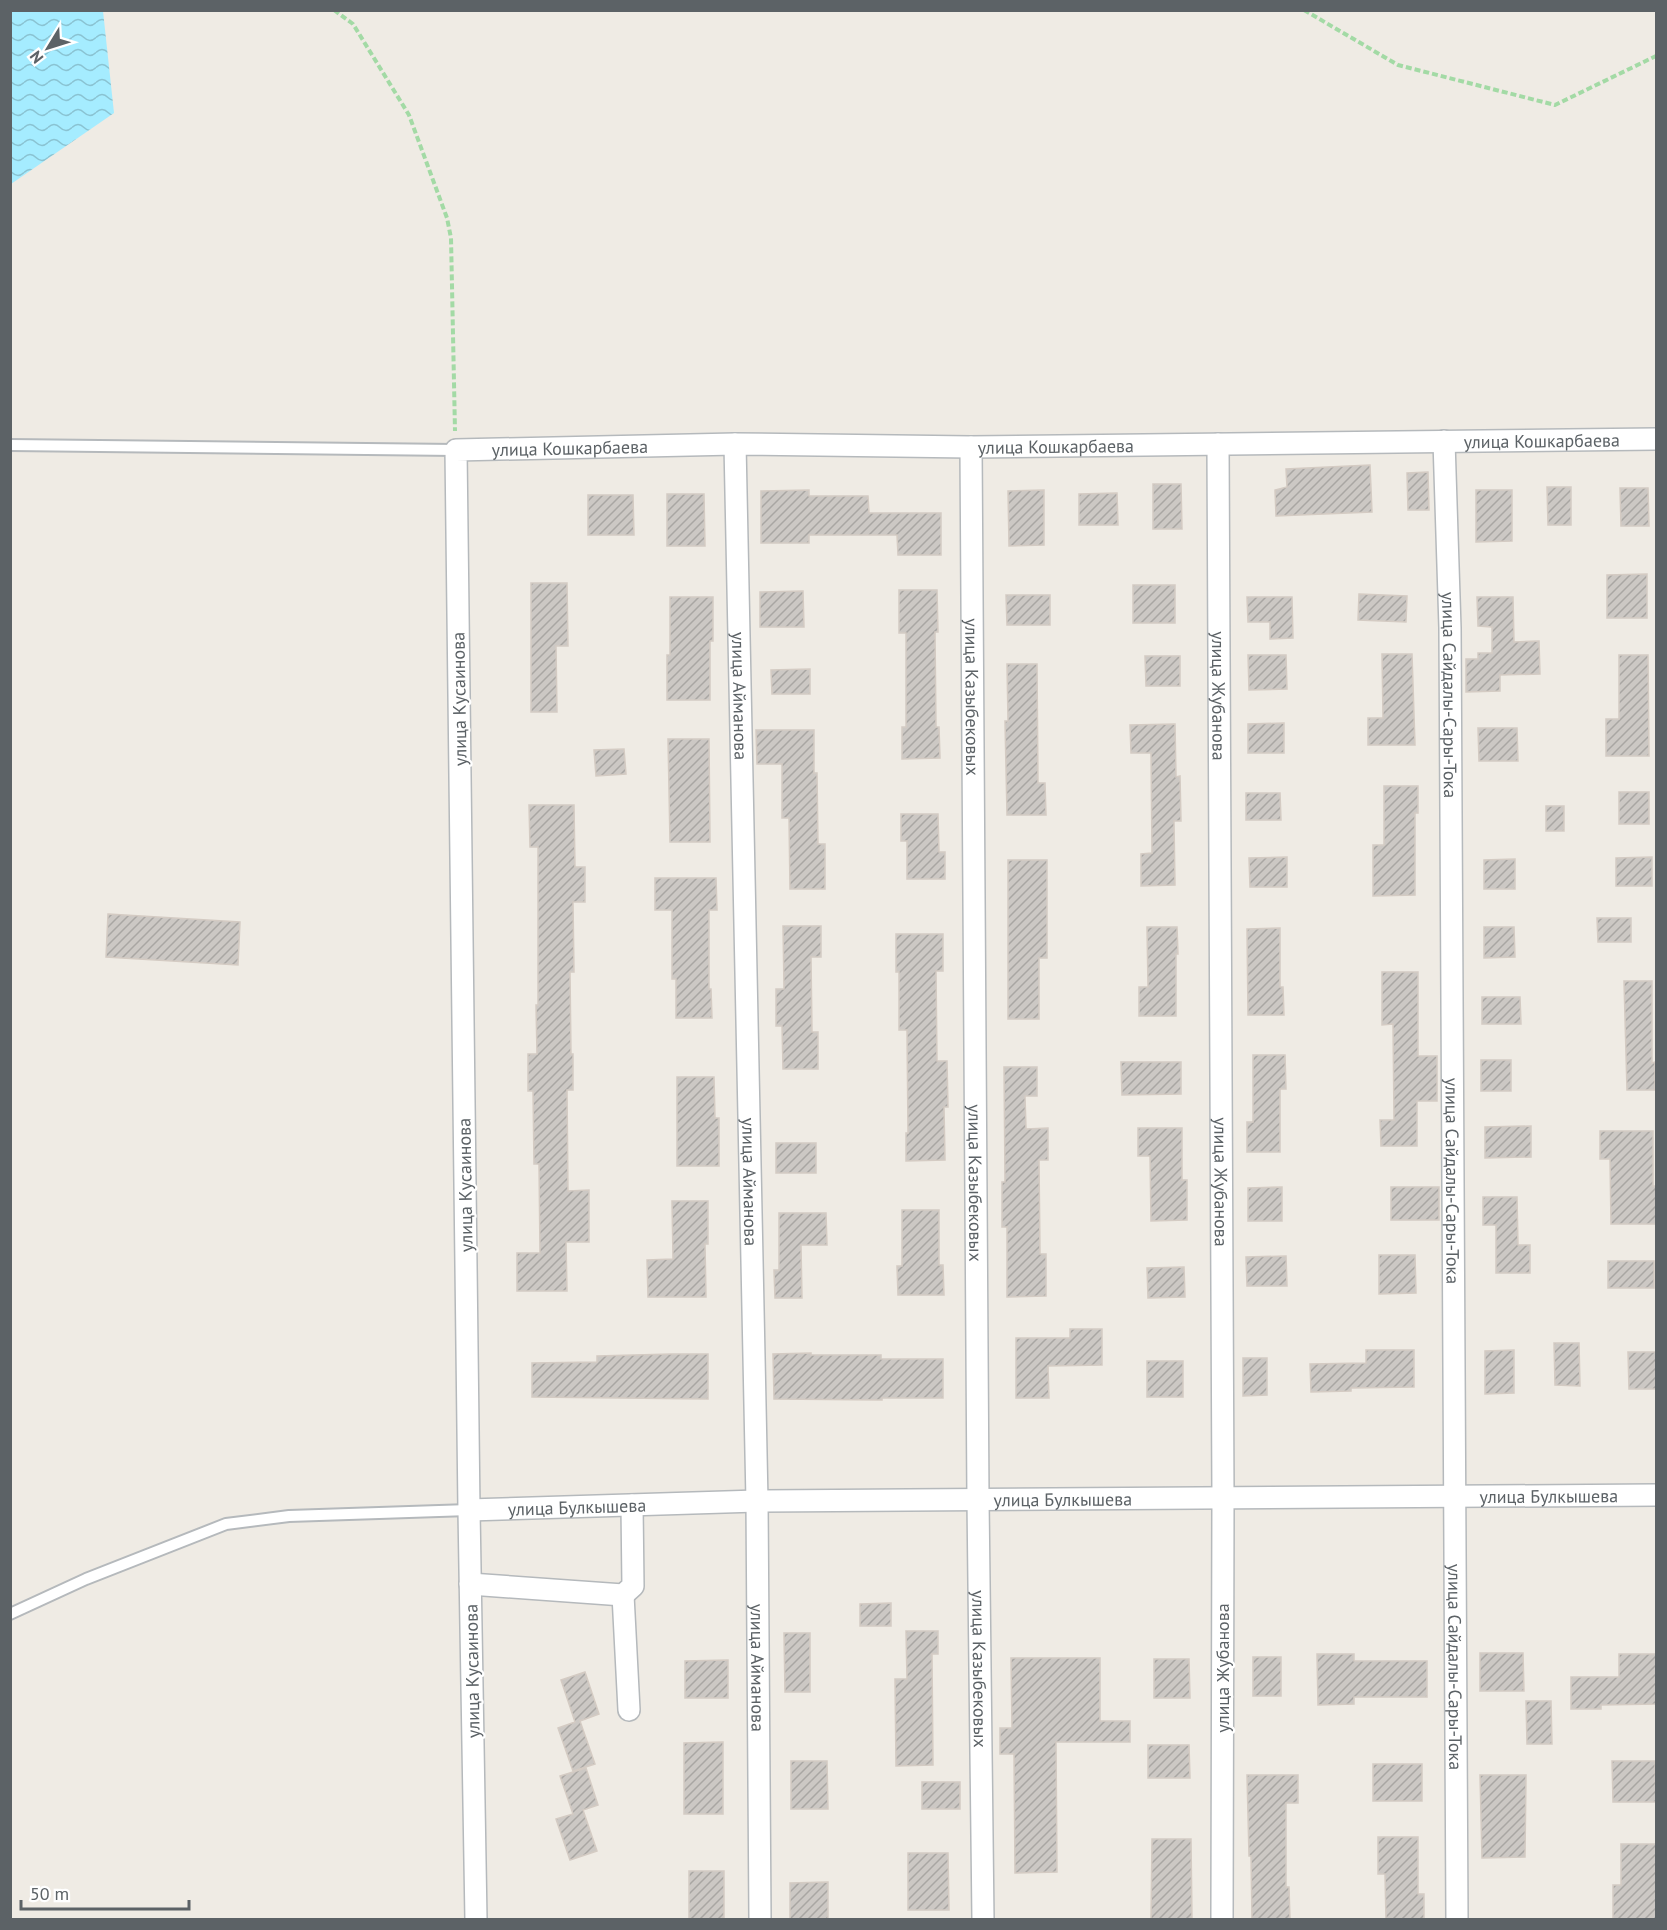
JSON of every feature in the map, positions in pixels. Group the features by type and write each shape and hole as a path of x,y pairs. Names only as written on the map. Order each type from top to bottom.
{"street":[{"name":"улица Кошкарбаева","path":"456,450 735,444 971,447 1656,439"},
{"name":"улица Сайдалы-Сары-Тока","path":"1444,441 1450,640 1457,1920"},
{"name":"улица Айманова","path":"735,444 757,1501 760,1920"},
{"name":"улица Жубанова","path":"1218,444 1223,1498 1222,1920"},
{"name":"улица Казыбековых","path":"971,447 983,1920"},
{"name":"улица Кусаинова","path":"456,450 476,1920"},
{"name":"улица Булкышева","path":"469,1510 757,1501 1656,1495"},
{"path":"470,1584 623,1595 633,1586 632,1504"},
{"path":"623,1595 629,1710"}],"lane":[{"path":"10,445 456,450"},
{"path":"10,1614 86,1579 225,1524 289,1516 469,1510"}],"path":[{"path":"334,10 353,24 409,115 447,218 450,238 456,450"},
{"path":"1304,10 1398,65 1555,105 1656,56"}],"water":[{"path":"11,10 103,11 114,113 11,184"}],"building":[{"path":"1370,465 1372,512 1276,516 1275,490 1287,487 1286,469"},
{"path":"1428,472 1429,510 1408,510 1407,473"},
{"path":"1153,484 1181,484 1182,529 1153,529"},
{"path":"1547,487 1571,487 1571,525 1548,525"},
{"path":"1620,488 1648,488 1649,526 1621,526"},
{"path":"809,490 809,496 868,496 869,513 941,513 941,555 898,555 897,535 809,535 809,543 761,543 761,491"},
{"path":"1044,490 1044,545 1009,546 1008,491"},
{"path":"1476,490 1512,490 1512,541 1476,542"},
{"path":"1117,493 1118,525 1079,525 1079,494"},
{"path":"667,494 704,494 705,546 667,546"},
{"path":"588,495 633,495 634,535 588,535"},
{"path":"1647,574 1647,618 1607,618 1607,575"},
{"path":"531,583 567,583 568,646 556,646 557,712 531,712"},
{"path":"1133,585 1175,585 1175,623 1133,623"},
{"path":"899,590 937,590 936,727 939,727 940,758 902,759 902,727 906,727 906,633 899,633"},
{"path":"803,591 804,627 760,627 760,592"},
{"path":"1359,594 1407,596 1406,622 1358,620"},
{"path":"1006,595 1050,595 1050,625 1007,625"},
{"path":"670,597 713,597 710,700 667,700"},
{"path":"1247,597 1292,597 1293,638 1270,639 1270,622 1248,622"},
{"path":"1477,597 1513,597 1514,642 1539,641 1540,674 1500,675 1500,691 1466,692 1466,659 1478,659 1478,653 1492,653 1492,627 1478,626"},
{"path":"1382,654 1412,654 1415,745 1368,745 1368,718 1383,718"},
{"path":"1248,655 1286,655 1287,689 1249,690"},
{"path":"1619,655 1648,655 1649,756 1606,756 1606,719 1619,719"},
{"path":"1145,656 1180,656 1180,686 1146,686"},
{"path":"1007,664 1037,664 1038,783 1045,783 1046,815 1007,815 1005,721 1008,721"},
{"path":"810,669 810,694 772,694 771,670"},
{"path":"1284,723 1284,753 1248,753 1248,724"},
{"path":"1175,724 1176,777 1180,776 1181,821 1174,821 1175,885 1141,886 1141,854 1152,853 1151,753 1131,753 1130,725"},
{"path":"1478,728 1517,728 1518,761 1479,761"},
{"path":"756,730 814,730 818,844 825,844 825,889 790,889 789,818 782,818 782,764 757,764"},
{"path":"668,739 709,739 710,842 670,842"},
{"path":"624,749 626,774 596,776 594,750"},
{"path":"1384,786 1418,786 1418,813 1415,813 1415,895 1373,896 1373,845 1384,845"},
{"path":"1619,792 1649,792 1649,824 1619,824"},
{"path":"1246,793 1280,793 1281,820 1246,820"},
{"path":"529,805 574,805 575,867 585,867 585,902 573,902 574,972 570,972 573,1090 567,1090 568,1191 589,1190 589,1242 566,1242 567,1291 517,1291 517,1253 540,1253 539,1164 534,1164 533,1091 528,1091 528,1054 537,1054 536,1005 538,1005 538,847 530,847"},
{"path":"1546,806 1564,806 1564,831 1546,831"},
{"path":"901,814 938,814 939,852 945,852 945,879 907,879 907,841 901,841"},
{"path":"1287,857 1287,887 1250,887 1249,858"},
{"path":"1652,857 1652,886 1616,886 1616,858"},
{"path":"1515,859 1515,889 1484,889 1484,860"},
{"path":"1008,860 1047,860 1047,958 1039,958 1039,1019 1008,1019"},
{"path":"655,878 716,878 717,910 709,910 709,989 711,989 712,1018 676,1018 676,979 672,979 672,910 655,910"},
{"path":"108,914 240,922 238,965 106,957"},
{"path":"1597,918 1631,918 1631,942 1598,942"},
{"path":"783,926 821,926 821,957 811,957 812,1032 818,1032 818,1069 783,1069 782,1026 776,1026 776,989 784,989"},
{"path":"1147,927 1177,927 1176,1016 1139,1016 1139,987 1148,987"},
{"path":"1484,927 1514,927 1515,957 1484,958"},
{"path":"1280,928 1280,987 1283,987 1284,1015 1248,1015 1247,929"},
{"path":"896,934 943,934 943,971 936,971 937,1061 947,1061 948,1107 944,1107 945,1160 906,1161 907,1030 899,1030 899,972 896,972"},
{"path":"1382,972 1418,972 1418,1056 1437,1056 1437,1101 1417,1101 1417,1146 1381,1146 1380,1120 1394,1120 1393,1024 1382,1025"},
{"path":"1624,981 1652,981 1652,1063 1655,1062 1655,1090 1627,1090"},
{"path":"1482,997 1520,997 1521,1024 1482,1024"},
{"path":"1253,1055 1285,1055 1286,1089 1280,1089 1280,1152 1247,1152 1247,1122 1253,1122"},
{"path":"1481,1060 1511,1060 1511,1091 1481,1091"},
{"path":"1121,1062 1181,1062 1181,1094 1122,1095"},
{"path":"1004,1067 1037,1067 1037,1096 1025,1096 1026,1129 1048,1128 1048,1160 1039,1160 1040,1254 1046,1254 1046,1296 1007,1297 1007,1227 1002,1227 1002,1182 1005,1182"},
{"path":"677,1077 714,1077 715,1118 719,1118 719,1166 677,1166"},
{"path":"1531,1126 1531,1157 1485,1158 1485,1127"},
{"path":"1138,1128 1182,1128 1182,1180 1187,1180 1187,1220 1151,1221 1150,1156 1138,1156"},
{"path":"1600,1131 1653,1131 1656,1224 1611,1224 1610,1159 1600,1159"},
{"path":"776,1143 816,1143 816,1173 776,1173"},
{"path":"1282,1187 1282,1221 1248,1221 1248,1188"},
{"path":"1391,1187 1439,1187 1439,1220 1391,1220"},
{"path":"1483,1197 1517,1197 1518,1245 1530,1245 1530,1273 1496,1273 1496,1225 1483,1225"},
{"path":"672,1201 708,1201 708,1244 705,1244 706,1297 648,1297 647,1260 673,1259"},
{"path":"902,1210 939,1210 939,1265 943,1265 944,1295 898,1295 897,1266 902,1266"},
{"path":"779,1213 826,1213 827,1245 801,1245 802,1298 775,1298 774,1270 779,1270"},
{"path":"1379,1255 1415,1255 1416,1293 1379,1294"},
{"path":"1286,1256 1287,1286 1247,1286 1246,1257"},
{"path":"1608,1261 1654,1261 1654,1288 1608,1288"},
{"path":"1184,1267 1185,1297 1148,1298 1147,1268"},
{"path":"1070,1329 1102,1329 1102,1365 1048,1366 1049,1398 1016,1398 1016,1338 1070,1338"},
{"path":"1554,1343 1579,1343 1580,1386 1555,1385"},
{"path":"1366,1350 1414,1350 1414,1387 1351,1388 1351,1391 1311,1392 1310,1364 1366,1363"},
{"path":"1514,1350 1514,1393 1485,1394 1485,1351"},
{"path":"1628,1352 1656,1352 1656,1389 1629,1389"},
{"path":"811,1353 811,1355 881,1355 881,1359 943,1359 943,1398 774,1399 773,1354"},
{"path":"708,1354 708,1399 532,1397 532,1363 597,1362 597,1356"},
{"path":"1243,1358 1267,1358 1267,1395 1243,1396"},
{"path":"1147,1361 1183,1361 1183,1397 1147,1397"},
{"path":"891,1603 891,1626 860,1626 860,1604"},
{"path":"906,1631 938,1631 938,1654 932,1654 933,1765 896,1766 895,1679 907,1679"},
{"path":"784,1633 810,1633 810,1692 785,1692"},
{"path":"1480,1653 1523,1653 1524,1691 1480,1691"},
{"path":"1317,1654 1354,1654 1354,1661 1427,1661 1427,1697 1354,1697 1354,1704 1318,1705"},
{"path":"1619,1654 1656,1654 1656,1704 1601,1705 1601,1709 1571,1709 1571,1677 1619,1677"},
{"path":"1253,1657 1281,1657 1281,1696 1253,1696"},
{"path":"1011,1658 1100,1658 1100,1721 1130,1721 1130,1742 1056,1742 1057,1872 1015,1873 1014,1754 1000,1754 1000,1728 1012,1728"},
{"path":"1154,1659 1189,1659 1190,1698 1154,1698"},
{"path":"728,1660 728,1698 685,1698 685,1661"},
{"path":"585,1672 599,1714 580,1721 595,1764 573,1771 558,1728 575,1722 561,1680"},
{"path":"1526,1701 1551,1701 1552,1744 1527,1744"},
{"path":"723,1742 723,1814 684,1814 684,1743"},
{"path":"1148,1745 1189,1745 1190,1778 1148,1778"},
{"path":"791,1761 827,1761 828,1809 791,1809"},
{"path":"1612,1761 1655,1761 1656,1802 1613,1802"},
{"path":"1373,1764 1422,1764 1422,1801 1373,1801"},
{"path":"586,1768 598,1805 583,1810 597,1851 570,1860 556,1819 573,1814 560,1776"},
{"path":"1247,1775 1298,1775 1298,1803 1286,1803 1286,1887 1289,1887 1290,1920 1252,1920"},
{"path":"1480,1775 1526,1775 1525,1857 1482,1858"},
{"path":"922,1782 960,1782 960,1809 922,1809"},
{"path":"1378,1837 1418,1837 1418,1894 1424,1894 1424,1920 1386,1920 1385,1874 1378,1874"},
{"path":"1152,1839 1191,1839 1192,1920 1151,1920"},
{"path":"1621,1844 1656,1844 1656,1920 1613,1920 1613,1885 1621,1885"},
{"path":"908,1853 948,1853 949,1910 908,1910"},
{"path":"689,1871 724,1871 724,1920 689,1920"},
{"path":"828,1882 828,1920 790,1920 790,1883"}]}
